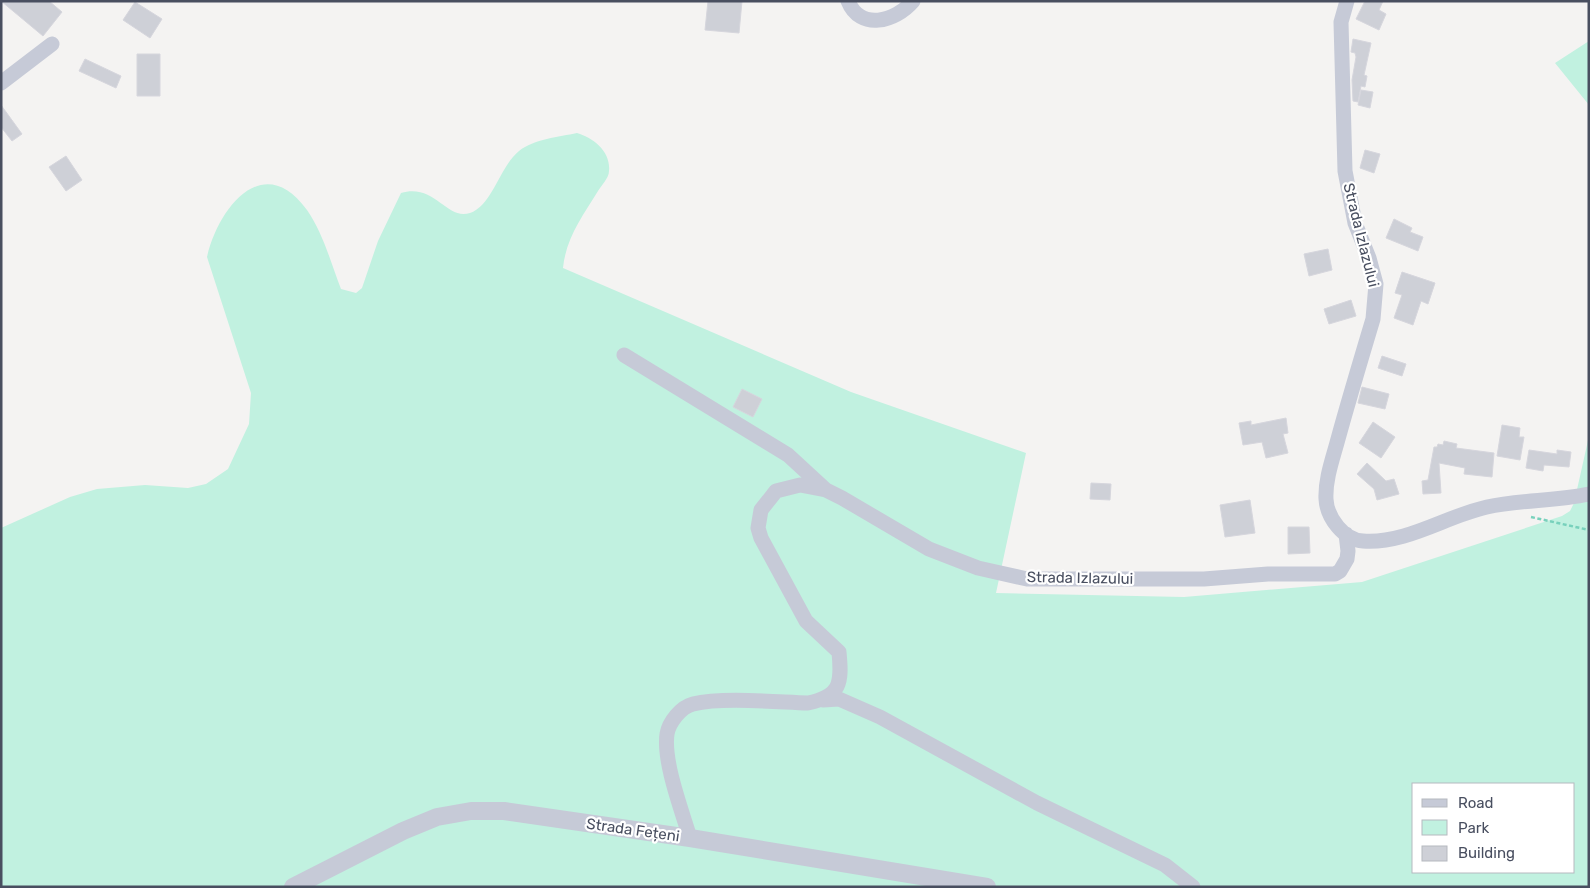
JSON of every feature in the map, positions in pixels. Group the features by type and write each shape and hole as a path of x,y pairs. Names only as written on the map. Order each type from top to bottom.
{"street":[{"path":"848,1 853,13 864,20 879,21 895,16 913,1"},
{"name":"Strada Izlazului","path":"823,700 836,691 840,680 839,652 806,621 772,562 758,528 761,510 776,491 800,485 826,490 929,549 978,568 1027,579 1204,579 1268,574 1335,574 1340,572 1347,559 1346,534 1336,525 1329,512 1326,500 1327,487 1346,411 1373,319 1376,292 1373,271 1355,223 1345,171 1341,22 1347,1"},
{"path":"1,83 52,44"},
{"path":"624,355 788,455 826,490"},
{"path":"1346,534 1362,541 1382,540 1404,536 1488,507 1589,494"},
{"path":"690,838 667,750 667,733 681,711 692,704 714,701 808,703 838,699 880,717 1045,807 1165,865 1193,887"},
{"name":"Strada Fețeni","path":"293,887 402,831 437,817 471,811 504,811 690,838 987,887"}],"path":[{"path":"1524,515 1589,530"}],"green space":[{"path":"1589,41 1589,105 1555,63"},
{"path":"577,133 589,138 604,152 609,164 609,174 571,237 563,268 851,392 1026,453 996,593 1184,597 1362,582 1562,516 1570,511 1574,503 1589,436 1589,887 1,887 1,528 70,497 97,489 145,485 188,488 206,484 228,469 249,424 251,393 207,257 221,221 232,205 245,193 259,185 274,185 291,193 307,210 318,228 341,289 356,293 362,288 378,241 401,193 413,191 423,193 454,212 470,213 478,209 484,202 506,166 519,151 539,141"}],"building":[{"path":"1,1 49,1 62,12 43,36"},
{"path":"708,1 742,1 739,33 705,30"},
{"path":"1365,1 1383,1 1379,10 1386,14 1379,30 1356,19"},
{"path":"135,2 162,19 150,38 123,20"},
{"path":"1353,39 1371,43 1364,75 1367,76 1365,87 1361,86 1358,102 1353,101 1352,80 1356,57 1355,53 1351,52"},
{"path":"137,54 160,54 160,96 137,96"},
{"path":"85,59 121,76 116,88 79,71"},
{"path":"1361,90 1373,92 1370,108 1358,105"},
{"path":"1,105 22,134 12,141 1,127"},
{"path":"1365,150 1380,154 1374,173 1360,168"},
{"path":"66,156 82,180 66,191 49,167"},
{"path":"1394,219 1412,228 1410,232 1423,237 1418,251 1386,238"},
{"path":"1328,249 1332,270 1309,276 1304,254"},
{"path":"1402,272 1435,283 1428,304 1421,301 1413,325 1394,318 1402,295 1395,293"},
{"path":"1351,300 1356,316 1329,324 1324,309"},
{"path":"1382,356 1406,364 1402,376 1378,368"},
{"path":"1362,387 1389,394 1385,409 1358,403"},
{"path":"742,389 762,399 753,417 733,407"},
{"path":"1286,418 1288,433 1283,434 1288,453 1266,458 1262,442 1243,445 1239,423 1251,421 1251,425"},
{"path":"1373,422 1395,437 1381,458 1359,443"},
{"path":"1502,425 1520,428 1519,437 1524,437 1520,460 1497,456"},
{"path":"1444,441 1457,444 1456,448 1494,453 1492,477 1464,474 1465,468 1439,463 1441,493 1423,494 1422,481 1428,480 1434,447 1437,447 1438,444 1443,445"},
{"path":"1529,450 1557,454 1557,450 1571,452 1569,467 1544,465 1543,471 1526,468"},
{"path":"1367,463 1386,481 1394,479 1399,494 1377,500 1374,489 1357,474"},
{"path":"1091,483 1111,484 1110,500 1090,499"},
{"path":"1250,500 1255,533 1225,537 1220,505"},
{"path":"1288,527 1309,527 1310,553 1288,554"}]}
